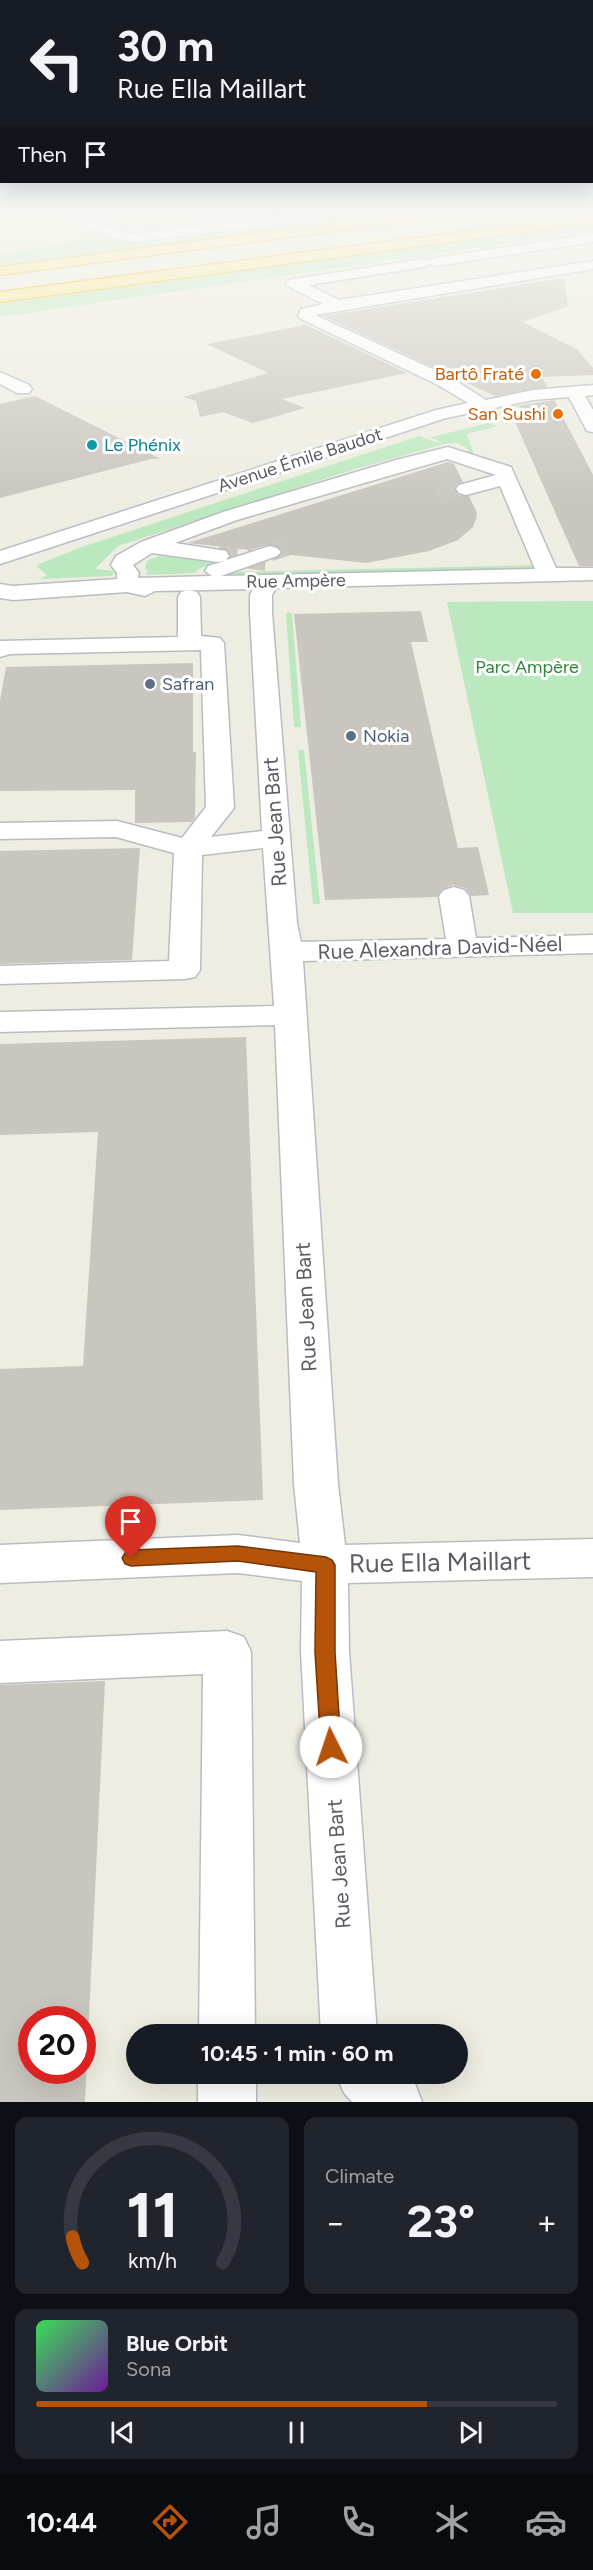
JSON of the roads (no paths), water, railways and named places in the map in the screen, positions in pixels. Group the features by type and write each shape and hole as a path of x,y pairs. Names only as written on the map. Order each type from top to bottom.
{"street":[{"path":"319,308 306,312 306,316 451,386 482,404"},
{"path":"0,377 23,389"},
{"path":"514,381 593,378"},
{"path":"451,386 481,383"},
{"path":"422,428 446,431 582,393 593,427"},
{"name":"Avenue Émile Baudot","path":"9,553 422,428 482,404 582,393"},
{"path":"147,597 145,589 127,585 128,573 122,565 124,561 148,546 305,492 448,453 504,471 548,575"},
{"path":"466,489 507,478"},
{"path":"148,546 217,564 270,552"},
{"name":"Rue Ampère","path":"0,613 28,603 66,599 189,597 264,589 593,574"},
{"name":"Rue Ampère","path":"0,593 127,585 264,589"},
{"name":"Rue Jean Bart","path":"264,589 276,838 282,924 287,952 316,1484 326,1565 325,1652 349,2024"},
{"path":"0,593 3,601 0,613"},
{"path":"189,597 190,643"},
{"path":"0,650 6,647 212,643 220,808 188,848 184,970 0,975"},
{"path":"0,831 117,829 188,848 276,838"},
{"path":"453,896 463,948"},
{"name":"Rue Alexandra David-Néel","path":"287,952 593,944"},
{"path":"0,1022 290,1018"},
{"name":"Rue Ella Maillart","path":"0,1564 238,1554 326,1565 593,1558"},
{"path":"0,1662 226,1652 227,2024"},
{"path":"227,2084 227,2102"},
{"path":"375,2084 393,2102"}],"tunnel":[{"path":"438,496 466,489"},
{"path":"270,552 297,543"},
{"path":"218,556 273,562"}],"place":[{"name":"Bartô Fraté","path":"536,374"},
{"name":"San Sushi","path":"558,414"},
{"name":"Le Phénix","path":"92,445"},
{"name":"Safran","path":"150,684"},
{"name":"Nokia","path":"351,736"}],"park label":[{"name":"Parc Ampère","path":"527,667"}]}
